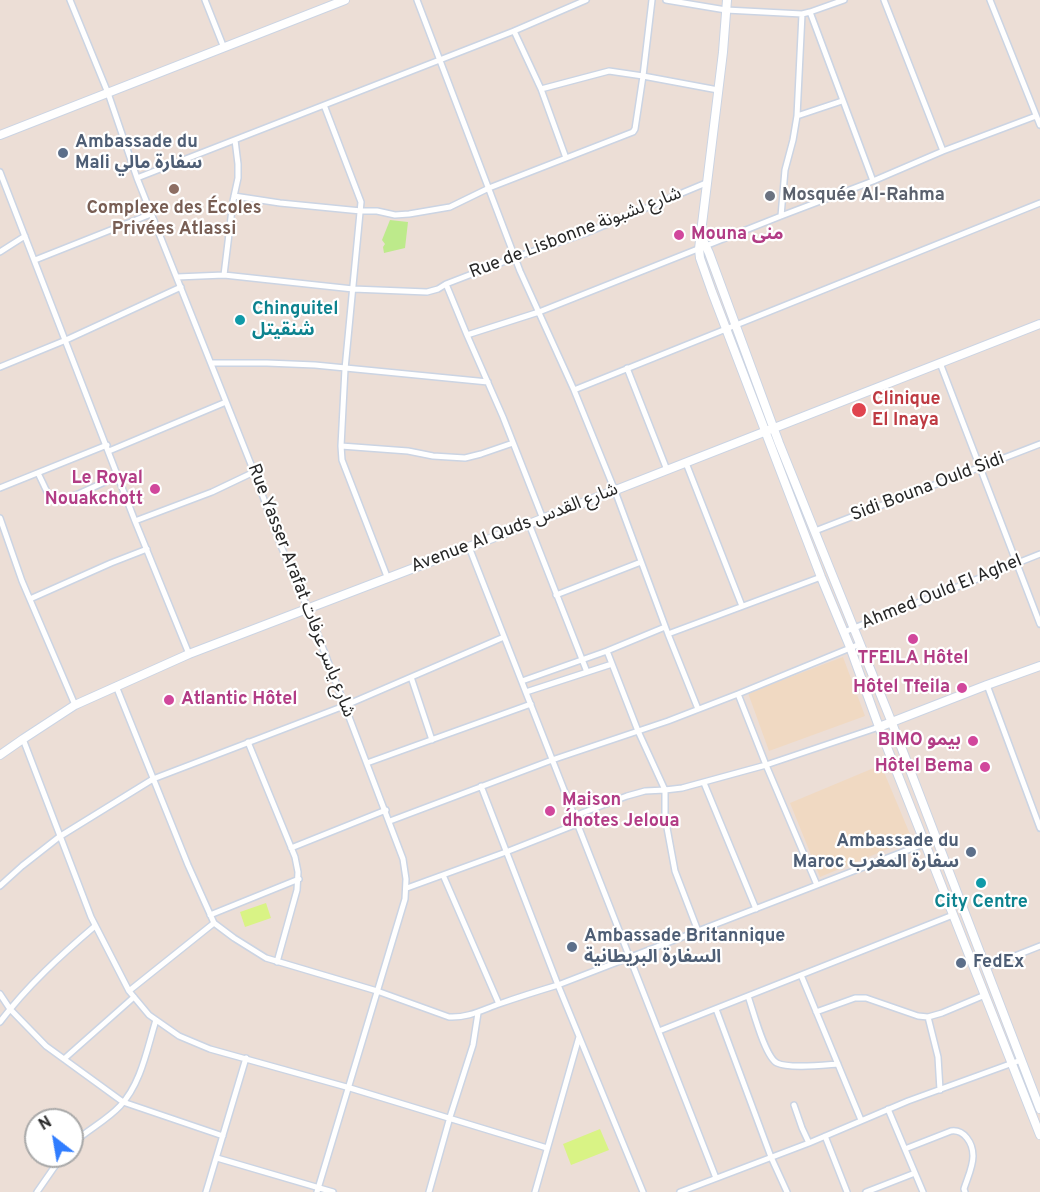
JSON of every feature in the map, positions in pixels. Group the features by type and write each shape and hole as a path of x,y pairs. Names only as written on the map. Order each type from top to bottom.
{"street":[{"name":"Rue Yasser Arafat شارع ياسر عرفات","path":"70,0 108,93 137,178 308,609 403,859 407,888 405,899 318,1190"},
{"path":"205,0 224,48"},
{"path":"0,135 224,48 334,2 345,0"},
{"path":"417,0 520,271 574,390 698,709"},
{"path":"137,178 514,31 586,0"},
{"path":"234,196 280,203 410,214 450,207 489,188 633,132 643,76 652,0"},
{"path":"666,0 726,10 802,14 844,0"},
{"path":"727,0 701,236 705,273 726,328 815,531 854,628 1040,1109"},
{"path":"884,0 943,151"},
{"path":"990,0 1040,125"},
{"path":"810,12 873,181"},
{"path":"780,216 785,170 797,116 802,14"},
{"path":"514,31 541,89 566,158"},
{"path":"541,89 609,71 718,90"},
{"path":"797,116 842,101"},
{"path":"324,105 360,197 361,211 345,369 342,460 388,579"},
{"path":"1033,107 1040,105"},
{"path":"467,335 538,312 1036,116"},
{"path":"224,275 238,178 235,140"},
{"path":"0,172 189,654"},
{"name":"Rue de Lisbonne شارع لشبونة","path":"177,277 224,275 352,289 427,292 586,232 706,183"},
{"path":"574,390 1040,202"},
{"path":"35,260 151,214"},
{"path":"0,252 25,236"},
{"path":"702,247 735,325 821,577 1040,1135"},
{"path":"446,284 543,519"},
{"path":"0,367 66,340 181,287"},
{"name":"Avenue Al Quds شارع القدس","path":"0,755 75,705 189,654 469,548 1040,324"},
{"path":"211,363 315,365 488,382"},
{"path":"940,363 1040,624"},
{"path":"627,368 667,470"},
{"path":"0,488 226,402"},
{"path":"341,446 465,458 513,443"},
{"name":"Sidi Bouna Ould Sidi","path":"815,531 1040,444"},
{"path":"686,463 741,606"},
{"path":"135,521 212,492 254,472"},
{"path":"38,473 50,498 58,501 118,476"},
{"path":"1,522 75,705"},
{"path":"529,524 587,672"},
{"path":"469,548 716,1178"},
{"path":"30,598 147,549"},
{"name":"Ahmed Ould El Aghel","path":"844,632 1040,554"},
{"path":"556,595 641,562"},
{"path":"668,634 821,577"},
{"path":"522,681 665,627"},
{"path":"0,886 59,837 153,779 344,706 504,637"},
{"path":"390,821 738,694 860,644"},
{"path":"606,651 664,790 665,817 675,871 698,931"},
{"path":"526,692 612,664"},
{"path":"574,816 627,795 704,783 766,765 892,723 1040,666"},
{"path":"411,677 432,740"},
{"path":"987,685 1040,828"},
{"path":"116,686 214,923 266,958 377,991 449,1017 461,1018 558,985 926,843"},
{"path":"738,694 817,885"},
{"path":"367,763 531,704"},
{"path":"23,739 95,926 129,991 149,1015 179,1036 210,1049 350,1088 547,1148"},
{"path":"248,742 297,864 299,879 277,962"},
{"path":"704,783 756,909"},
{"path":"481,786 558,985 643,1192"},
{"path":"291,848 386,810"},
{"path":"407,888 578,824"},
{"path":"443,875 500,1004"},
{"path":"210,915 299,879"},
{"path":"659,1031 954,915"},
{"path":"129,991 214,923"},
{"path":"0,1022 53,963 95,926"},
{"path":"987,967 1040,946"},
{"path":"801,975 861,1120"},
{"path":"0,994 10,1009 41,1042 123,1102 223,1136"},
{"path":"816,1012 855,998 866,998 918,1016 928,1017 985,994"},
{"path":"748,996 765,1048 775,1063 812,1066 838,1064"},
{"path":"64,1059 134,998"},
{"path":"716,1009 771,1157 787,1192"},
{"path":"429,1192 473,1045 478,1013"},
{"path":"928,1017 938,1057 940,1090"},
{"path":"84,1135 119,1107 131,1092 156,1020"},
{"path":"535,1192 579,1037"},
{"path":"206,1192 246,1058"},
{"path":"680,1192 809,1143 861,1120 1021,1060"},
{"path":"794,1105 809,1143"},
{"path":"888,1110 922,1192"},
{"path":"905,1149 951,1131 957,1130 963,1133 967,1137 973,1155 965,1191 958,1192"},
{"path":"825,1136 847,1192"},
{"path":"217,1158 318,1190 333,1192"},
{"path":"40,1191 54,1168"},
{"path":"866,1192 915,1173"}],"shaded area":[{"path":"843,657 865,716 769,751 748,693"},
{"path":"881,765 912,839 820,877 790,803"}],"green space":[{"path":"390,220 408,222 405,248 384,253 385,244 382,240"},
{"path":"266,903 271,918 245,927 240,912"},
{"path":"600,1129 609,1150 571,1165 563,1144"}],"place":[{"name":"Ambassade du Mali سفارة مالي","path":"63,153"},
{"name":"Complexe des Écoles Privées Atlassi","path":"174,189"},
{"name":"Mosquée Al-Rahma","path":"770,196"},
{"name":"Mouna منى","path":"679,235"},
{"name":"Chinguitel شنقيتل","path":"240,320"},
{"name":"Clinique El Inaya","path":"859,410"},
{"name":"Le Royal Nouakchott","path":"155,489"},
{"name":"TFEILA Hôtel","path":"913,639"},
{"name":"Hôtel Tfeila","path":"962,688"},
{"name":"Atlantic Hôtel","path":"169,700"},
{"name":"BIMO بيمو","path":"973,741"},
{"name":"Hôtel Bema","path":"985,767"},
{"name":"Maison d´hotes Jeloua","path":"550,811"},
{"name":"Ambassade du Maroc سفارة المغرب","path":"971,852"},
{"name":"City Centre","path":"981,883"},
{"name":"Ambassade Britannique السفارة البريطانية","path":"572,947"},
{"name":"FedEx","path":"961,963"}]}
